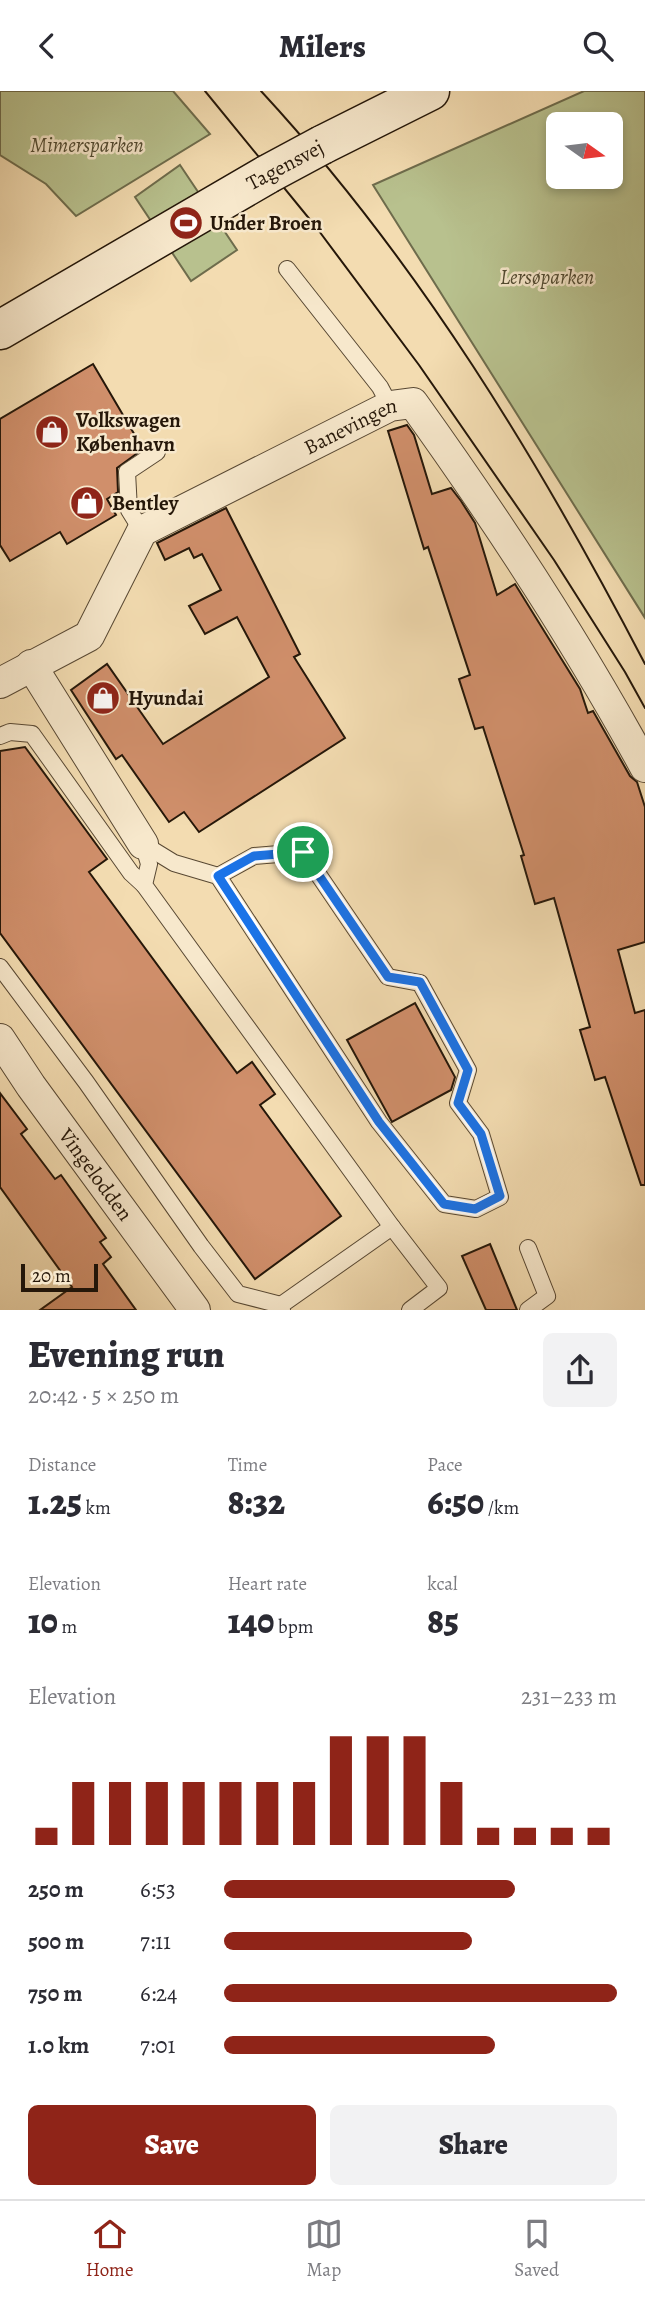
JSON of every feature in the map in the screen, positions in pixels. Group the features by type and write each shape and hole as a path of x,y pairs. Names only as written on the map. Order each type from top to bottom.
{"street":[{"name":"Tagensvej","path":"0,330 228,196 416,98"},
{"name":"Banevingen","path":"142,531 390,406 413,403 477,492 570,635 645,767"},
{"path":"0,683 89,636 142,531"},
{"path":"31,665 143,843"},
{"name":"Vingelodden","path":"0,1039 31,1086 195,1310"}],"lane":[{"path":"287,269 380,387 390,406"},
{"path":"142,531 129,510 127,472 157,452"},
{"path":"0,736 10,732 32,734 131,873 144,885 439,1288 410,1310"},
{"path":"143,843 174,863 218,876 379,1122 444,1204 475,1209 500,1196 481,1134 458,1103 468,1070 420,982 388,977 303,852 254,856 218,876"},
{"path":"143,843 149,864 144,885"},
{"path":"0,967 238,1294 281,1307 392,1227"},
{"path":"528,1248 547,1296 528,1310"}],"green space":[{"name":"Mimersparken","path":"0,91 173,91 210,134 76,216 46,184 0,155"},
{"name":"Lersøparken","path":"584,91 645,91 645,618 373,185"},
{"name":"Under Broen","path":"180,165 237,250 191,281 135,197"}],"building":[{"path":"93,364 143,449 117,468 118,492 107,499 116,515 67,544 60,532 10,561 0,545 0,419"},
{"path":"407,425 414,435 432,494 451,488 461,501 475,523 497,595 515,584 580,689 588,713 593,711 630,776 637,782 645,807 645,942 618,950 635,1013 645,1010 645,1185 641,1185 605,1077 595,1080 580,1030 590,1027 554,898 535,904 521,856 524,855 483,727 475,729 459,679 470,675 428,547 424,549 388,431"},
{"path":"226,508 300,654 294,657 345,738 199,832 184,812 169,822 122,755 116,759 71,690 107,664 163,744 269,677 237,617 205,634 189,606 221,590 202,554 194,558 189,548 165,560 157,543"},
{"path":"25,747 107,859 89,872 237,1073 252,1062 275,1094 260,1105 341,1216 255,1279 0,933 0,751"},
{"path":"415,1003 455,1077 451,1090 392,1122 347,1040"},
{"path":"0,1093 27,1129 21,1134 55,1179 61,1175 106,1238 100,1242 111,1257 103,1264 136,1310 40,1310 72,1287 0,1187"},
{"path":"490,1244 517,1310 486,1310 462,1256"}],"tram line":[{"path":"205,91 316,227 419,365 554,560 645,708"},
{"path":"261,91 318,156 424,293 518,438 605,588 645,664"}],"place":[{"name":"Under Broen","path":"186,223"},
{"name":"Volkswagen København","path":"52,432"},
{"name":"Bentley","path":"87,503"},
{"name":"Hyundai","path":"103,698"}],"route":[{"path":"303,852 388,977 420,982 468,1070 458,1103 481,1134 500,1196 475,1209 444,1204 379,1122 218,876 254,856 303,852"}]}
